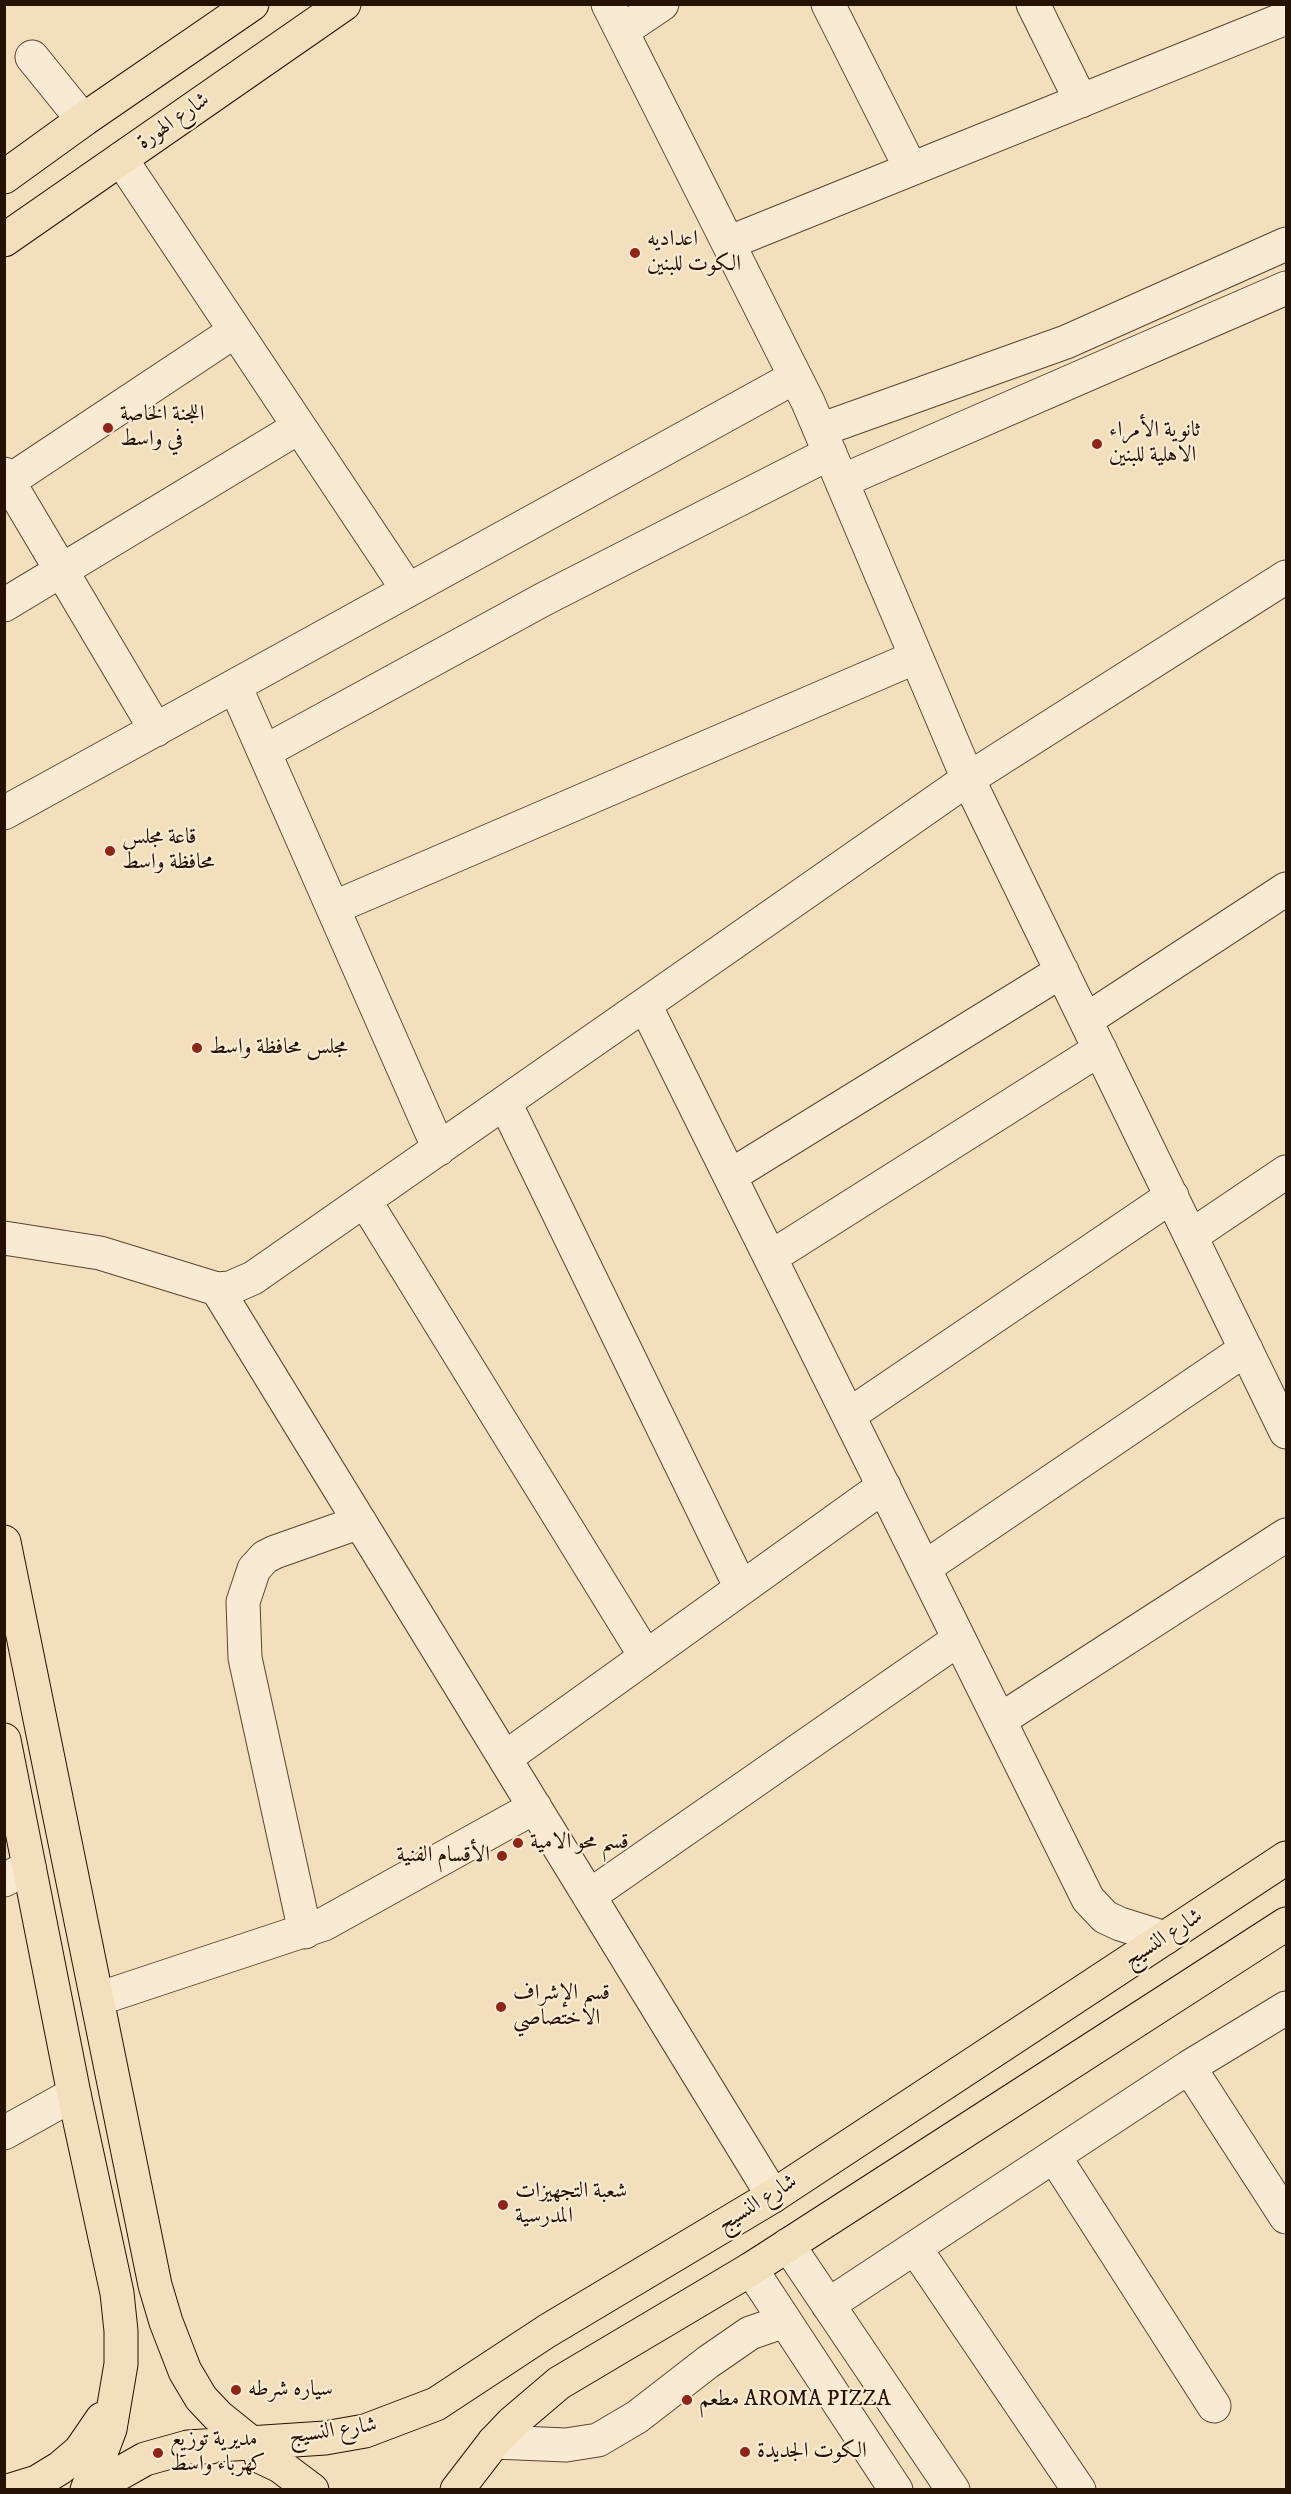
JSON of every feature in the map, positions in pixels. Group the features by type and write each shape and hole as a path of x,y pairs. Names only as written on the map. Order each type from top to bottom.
{"main road":[{"name":"شارع الهورة","path":"4,240 344,4"},
{"path":"4,177 244,6 282,47"},
{"path":"4,1542 155,2285 166,2322 185,2371 201,2398 249,2442 312,2490"},
{"path":"4,1733 41,1723"},
{"path":"4,1740 17,1873 74,2094 117,2293 121,2331 121,2364 110,2429 93,2484"},
{"name":"شارع النسيج","path":"188,2447 325,2438 365,2431 436,2404 547,2331 773,2196 1287,1858"},
{"path":"457,2490 494,2442 512,2423 559,2383 751,2269 1287,1924"},
{"path":"11,2490 37,2482 60,2468 80,2451 99,2427 112,2400 121,2364"},
{"path":"185,2371 215,2400 237,2414 268,2424 305,2430 365,2431"},
{"path":"93,2484 115,2476 145,2459 188,2447 236,2449 280,2466"}],"street":[{"path":"662,4 615,18 795,377 968,779 1287,1432"},
{"path":"828,4 910,169"},
{"path":"1033,4 1080,101"},
{"path":"728,243 1287,18"},
{"path":"32,57 83,120"},
{"path":"121,159 408,590"},
{"path":"264,752 544,599 830,455 1066,342 1287,243"},
{"path":"830,455 1287,288"},
{"path":"156,730 7,478 235,331"},
{"path":"4,813 795,377"},
{"path":"4,604 299,427"},
{"path":"4,1238 100,1253 217,1289 230,1288 254,1278 968,779 1287,577"},
{"path":"333,908 916,657"},
{"path":"236,686 439,1149"},
{"path":"1086,1020 1287,889"},
{"path":"730,1176 1062,971"},
{"path":"645,1005 1088,1899 1105,1917 1165,1938"},
{"path":"771,1257 1100,1049"},
{"path":"505,1103 741,1588"},
{"path":"1191,1236 1287,1172"},
{"path":"849,1415 1172,1196"},
{"path":"364,1201 646,1657"},
{"path":"217,1289 773,2196"},
{"path":"924,1568 1246,1349"},
{"path":"505,1758 884,1486"},
{"path":"305,1932 245,1658 243,1602 254,1569 265,1557 360,1522"},
{"path":"1000,1720 1287,1535"},
{"path":"589,1896 959,1638"},
{"path":"98,1999 324,1924 535,1807"},
{"path":"828,2305 1189,2067 1287,2008"},
{"path":"1189,2067 1287,2217"},
{"path":"4,2133 74,2094"},
{"path":"1054,2156 1214,2406"},
{"path":"788,2245 953,2490"},
{"path":"915,2248 1079,2490"},
{"path":"751,2269 896,2490"},
{"path":"494,2442 566,2445 598,2440 637,2417 750,2333 785,2321"},
{"path":"19,2490 93,2484"}],"place":[{"name":"اعداديه الكوت للبنين","path":"635,253"},
{"name":"اللجنة الخاصة في واسط","path":"108,428"},
{"name":"ثانوية الأمراء الاهلية للبنين","path":"1097,444"},
{"name":"قاعة مجلس محافظة واسط","path":"110,851"},
{"name":"مجلس محافظة واسط","path":"197,1048"},
{"name":"قسم محو الامية","path":"518,1843"},
{"name":"الأقسام الفنية","path":"502,1856"},
{"name":"قسم الإشراف الاختصاصي","path":"501,2007"},
{"name":"شعبة التجهيزات المدرسية","path":"503,2205"},
{"name":"سياره شرطه","path":"236,2390"},
{"name":"مطعم AROMA PIZZA","path":"687,2400"},
{"name":"الكوت الجديدة","path":"745,2452"},
{"name":"مديرية توزيع كهرباء واسط","path":"158,2453"}]}
